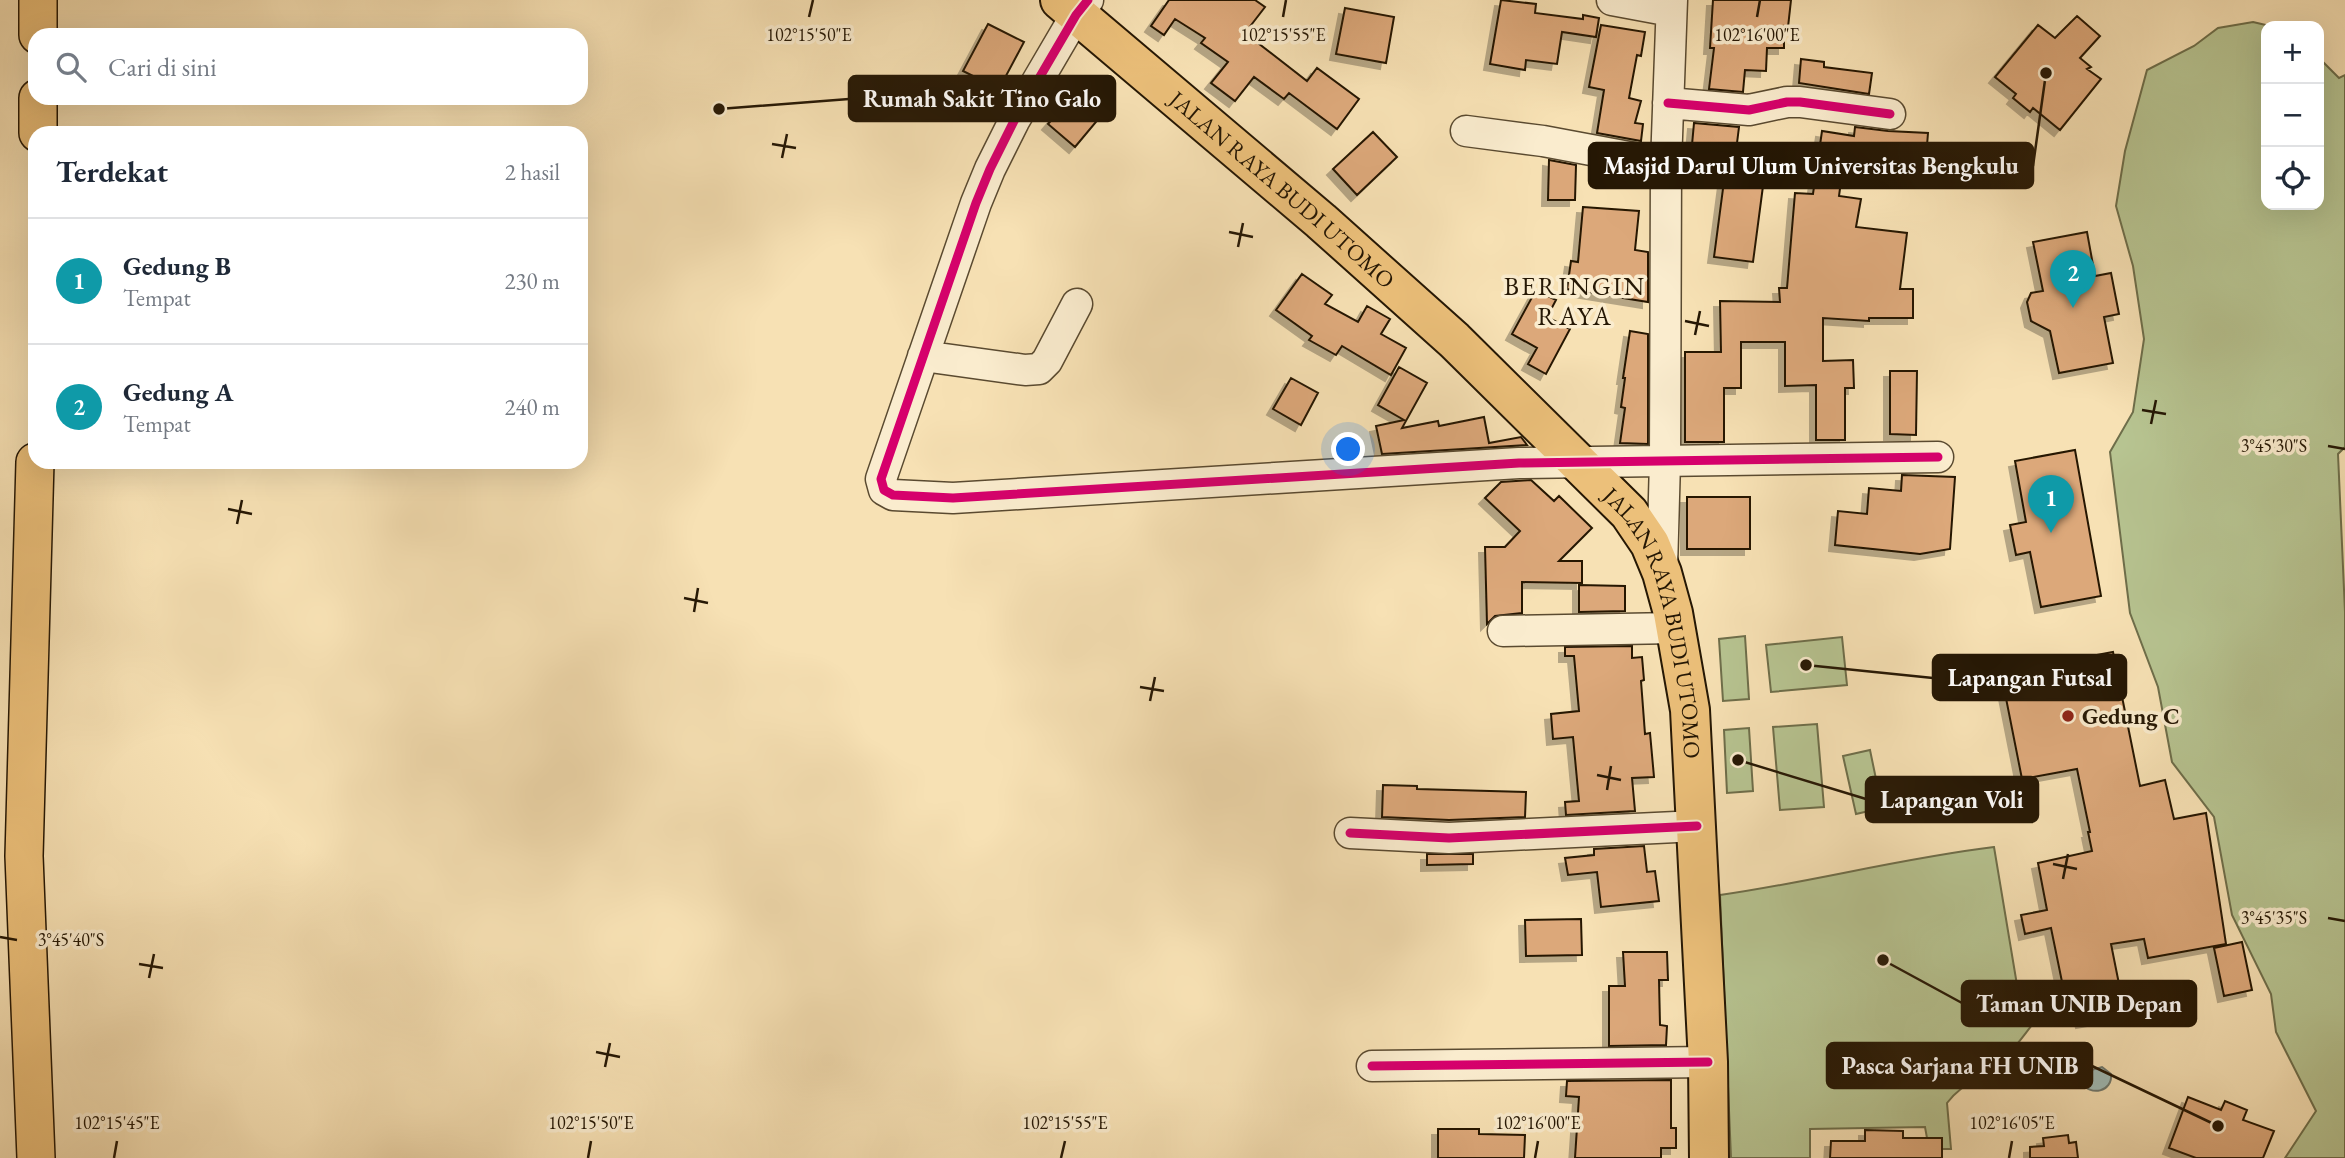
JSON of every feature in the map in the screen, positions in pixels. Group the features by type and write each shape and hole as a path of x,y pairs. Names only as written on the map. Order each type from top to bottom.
{"highway":[{"name":"JALAN RAYA BUDI UTOMO","path":"1075,5 1454,340 1629,513 1650,544 1662,573 1690,710 1698,826 1708,1062 1709,1158"}],"main road":[{"path":"38,0 38,28"},
{"path":"38,105 38,126"},
{"path":"35,469 24,856 36,1158"}],"street":[{"path":"1612,0 1671,6 1666,164 1662,573"},
{"path":"1075,5 1014,121 976,203 881,479 884,489 893,495 953,498 1505,464 1938,457"},
{"path":"1668,103 1749,110 1800,102 1890,114"},
{"path":"1466,131 1543,141 1666,164"},
{"path":"923,356 1025,370 1039,369 1047,361 1077,304"},
{"path":"1503,631 1675,628"},
{"path":"1350,833 1449,838 1698,826"},
{"path":"1372,1066 1708,1062"}],"green space":[{"path":"2253,22 2261,24 2261,210 2324,210 2324,63 2339,78 2345,75 2345,447 2338,454 2345,612 2345,1158 2285,1158 2316,1111 2276,1032 2271,994 2232,915 2214,817 2172,762 2158,687 2130,613 2110,452 2133,412 2144,339 2133,266 2116,206 2125,151 2147,70 2194,46 2218,28"},
{"path":"1745,636 1749,699 1723,701 1719,639"},
{"path":"1842,637 1847,685 1771,692 1766,645"},
{"path":"1817,724 1824,807 1780,810 1773,727"},
{"path":"1749,728 1753,791 1727,793 1724,730"},
{"path":"1870,750 1882,808 1856,814 1843,756"},
{"path":"1994,847 2018,991 2035,1021 2003,1059 1962,1088 1947,1103 1951,1149 1942,1149 1942,1138 1927,1138 1925,1127 1810,1129 1810,1158 1731,1158 1720,895"}],"water":[{"path":"2102,1067 2111,1074 2108,1085 2095,1091 2085,1087 2081,1082 2084,1072"}],"building":[{"path":"1169,0 1255,0 1265,7 1245,33 1307,81 1317,68 1359,99 1337,129 1289,93 1284,99 1254,77 1235,101 1211,83 1228,62 1201,43 1205,38 1175,19 1164,35 1151,26"},
{"path":"1501,0 1536,4 1535,13 1583,19 1583,15 1599,18 1596,37 1562,32 1557,64 1526,60 1525,70 1490,64"},
{"path":"1713,0 1791,0 1788,27 1784,26 1784,48 1767,48 1766,71 1745,70 1743,92 1709,89 1714,48 1710,48"},
{"path":"1345,8 1394,17 1386,63 1336,54"},
{"path":"2077,16 2100,36 2080,58 2091,67 2087,69 2101,79 2060,130 2033,108 2030,112 2013,98 2016,94 1995,77 2038,25 2055,38"},
{"path":"988,24 1024,42 999,89 963,71"},
{"path":"1601,25 1645,32 1641,56 1637,55 1629,98 1641,101 1635,123 1643,124 1641,141 1597,133 1604,90 1589,87"},
{"path":"1801,59 1824,62 1824,67 1872,73 1869,94 1799,83"},
{"path":"1084,82 1111,104 1075,147 1048,124"},
{"path":"1694,123 1739,127 1736,151 1692,145"},
{"path":"1855,127 1928,133 1925,170 1844,159 1839,196 1861,199 1856,227 1907,233 1900,289 1913,289 1913,318 1869,318 1869,321 1823,318 1823,361 1853,360 1854,388 1845,388 1845,440 1816,440 1816,385 1785,386 1785,342 1741,342 1741,388 1724,388 1724,442 1685,442 1685,352 1721,352 1720,301 1780,302 1779,288 1787,288 1795,193 1813,194 1822,131 1854,136"},
{"path":"1373,132 1397,157 1357,195 1333,169"},
{"path":"1549,160 1576,165 1575,200 1548,200"},
{"path":"1724,181 1763,186 1753,262 1714,257"},
{"path":"1583,207 1639,211 1635,250 1648,252 1648,302 1567,289 1571,261 1578,262"},
{"path":"2087,232 2095,276 2111,273 2119,314 2104,317 2113,363 2059,373 2050,331 2031,321 2027,302 2031,293 2043,291 2033,242"},
{"path":"1302,274 1332,295 1325,304 1358,322 1367,306 1390,319 1381,334 1406,348 1391,375 1342,346 1336,355 1309,340 1312,336 1276,310"},
{"path":"1536,290 1556,300 1547,317 1570,329 1546,374 1528,364 1537,348 1512,334"},
{"path":"1630,331 1648,334 1648,444 1620,443 1625,408 1621,407 1623,378"},
{"path":"1399,367 1427,383 1402,428 1438,421 1439,426 1484,417 1489,443 1521,437 1527,445 1382,454 1376,426 1404,420 1378,405"},
{"path":"1890,371 1917,371 1916,435 1890,434"},
{"path":"1291,378 1318,393 1301,425 1273,409"},
{"path":"2075,450 2101,596 2041,607 2030,552 2016,555 2010,525 2026,522 2015,461"},
{"path":"1902,475 1955,477 1950,549 1920,554 1835,545 1838,511 1867,514 1869,488 1901,491"},
{"path":"1531,480 1554,501 1559,496 1592,528 1559,561 1582,561 1582,583 1522,582 1522,613 1495,616 1487,624 1485,547 1505,547 1520,531 1485,498 1501,482"},
{"path":"1687,497 1750,497 1750,549 1687,549"},
{"path":"1579,585 1625,586 1625,611 1579,612"},
{"path":"1632,646 1632,658 1642,657 1645,734 1650,733 1654,777 1632,778 1635,811 1566,815 1565,802 1579,801 1573,737 1553,739 1551,714 1579,711 1574,656 1565,656 1565,647"},
{"path":"2113,652 2140,786 2165,780 2174,819 2206,813 2226,944 2148,958 2144,939 2111,944 2125,1014 2082,1022 2080,1014 2069,1016 2051,928 2025,934 2021,915 2047,910 2038,863 2092,851 2077,769 2022,779 2001,673"},
{"path":"1383,785 1417,786 1417,789 1526,792 1525,817 1449,820 1382,817"},
{"path":"1644,846 1647,872 1655,871 1659,901 1601,907 1597,872 1568,875 1565,858 1594,855 1594,849"},
{"path":"1427,854 1473,854 1473,864 1427,865"},
{"path":"1581,919 1582,955 1526,956 1525,920"},
{"path":"2242,942 2252,990 2224,996 2214,948"},
{"path":"1623,952 1667,952 1668,980 1659,980 1660,1025 1667,1026 1666,1045 1609,1046 1609,986 1625,986"},
{"path":"1671,1080 1671,1128 1676,1128 1676,1148 1661,1148 1661,1158 1575,1158 1579,1097 1566,1096 1567,1081"},
{"path":"2188,1097 2221,1110 2225,1101 2247,1110 2243,1120 2274,1131 2263,1158 2196,1158 2169,1148"},
{"path":"1438,1129 1479,1129 1479,1134 1525,1135 1524,1158 1438,1158"},
{"path":"1865,1130 1903,1131 1903,1138 1942,1138 1942,1158 1830,1158 1831,1141 1865,1141"},
{"path":"2068,1135 2069,1143 2076,1142 2078,1158 2030,1158 2030,1147 2044,1146 2043,1138"}],"cycle path":[{"path":"1088,0 1076,15 1014,121 976,203 881,479 884,490 893,495 953,498 1519,463 1938,457"},
{"path":"1668,103 1749,110 1800,102 1890,114"},
{"path":"1350,833 1449,838 1697,826"},
{"path":"1372,1066 1708,1062"}],"place":[{"name":"Masjid Darul Ulum Universitas Bengkulu","path":"2046,73"},
{"name":"Rumah Sakit Tino Galo","path":"719,109"},
{"name":"Gedung A","path":"2073,308"},
{"name":"Gedung B","path":"2051,533"},
{"name":"Lapangan Futsal","path":"1806,665"},
{"name":"Gedung C","path":"2068,716"},
{"name":"Lapangan Voli","path":"1738,760"},
{"name":"Taman UNIB Depan","path":"1883,960"},
{"name":"Pasca Sarjana FH UNIB","path":"2218,1126"}],"district":[{"name":"BERINGIN RAYA","path":"1575,301"}]}
